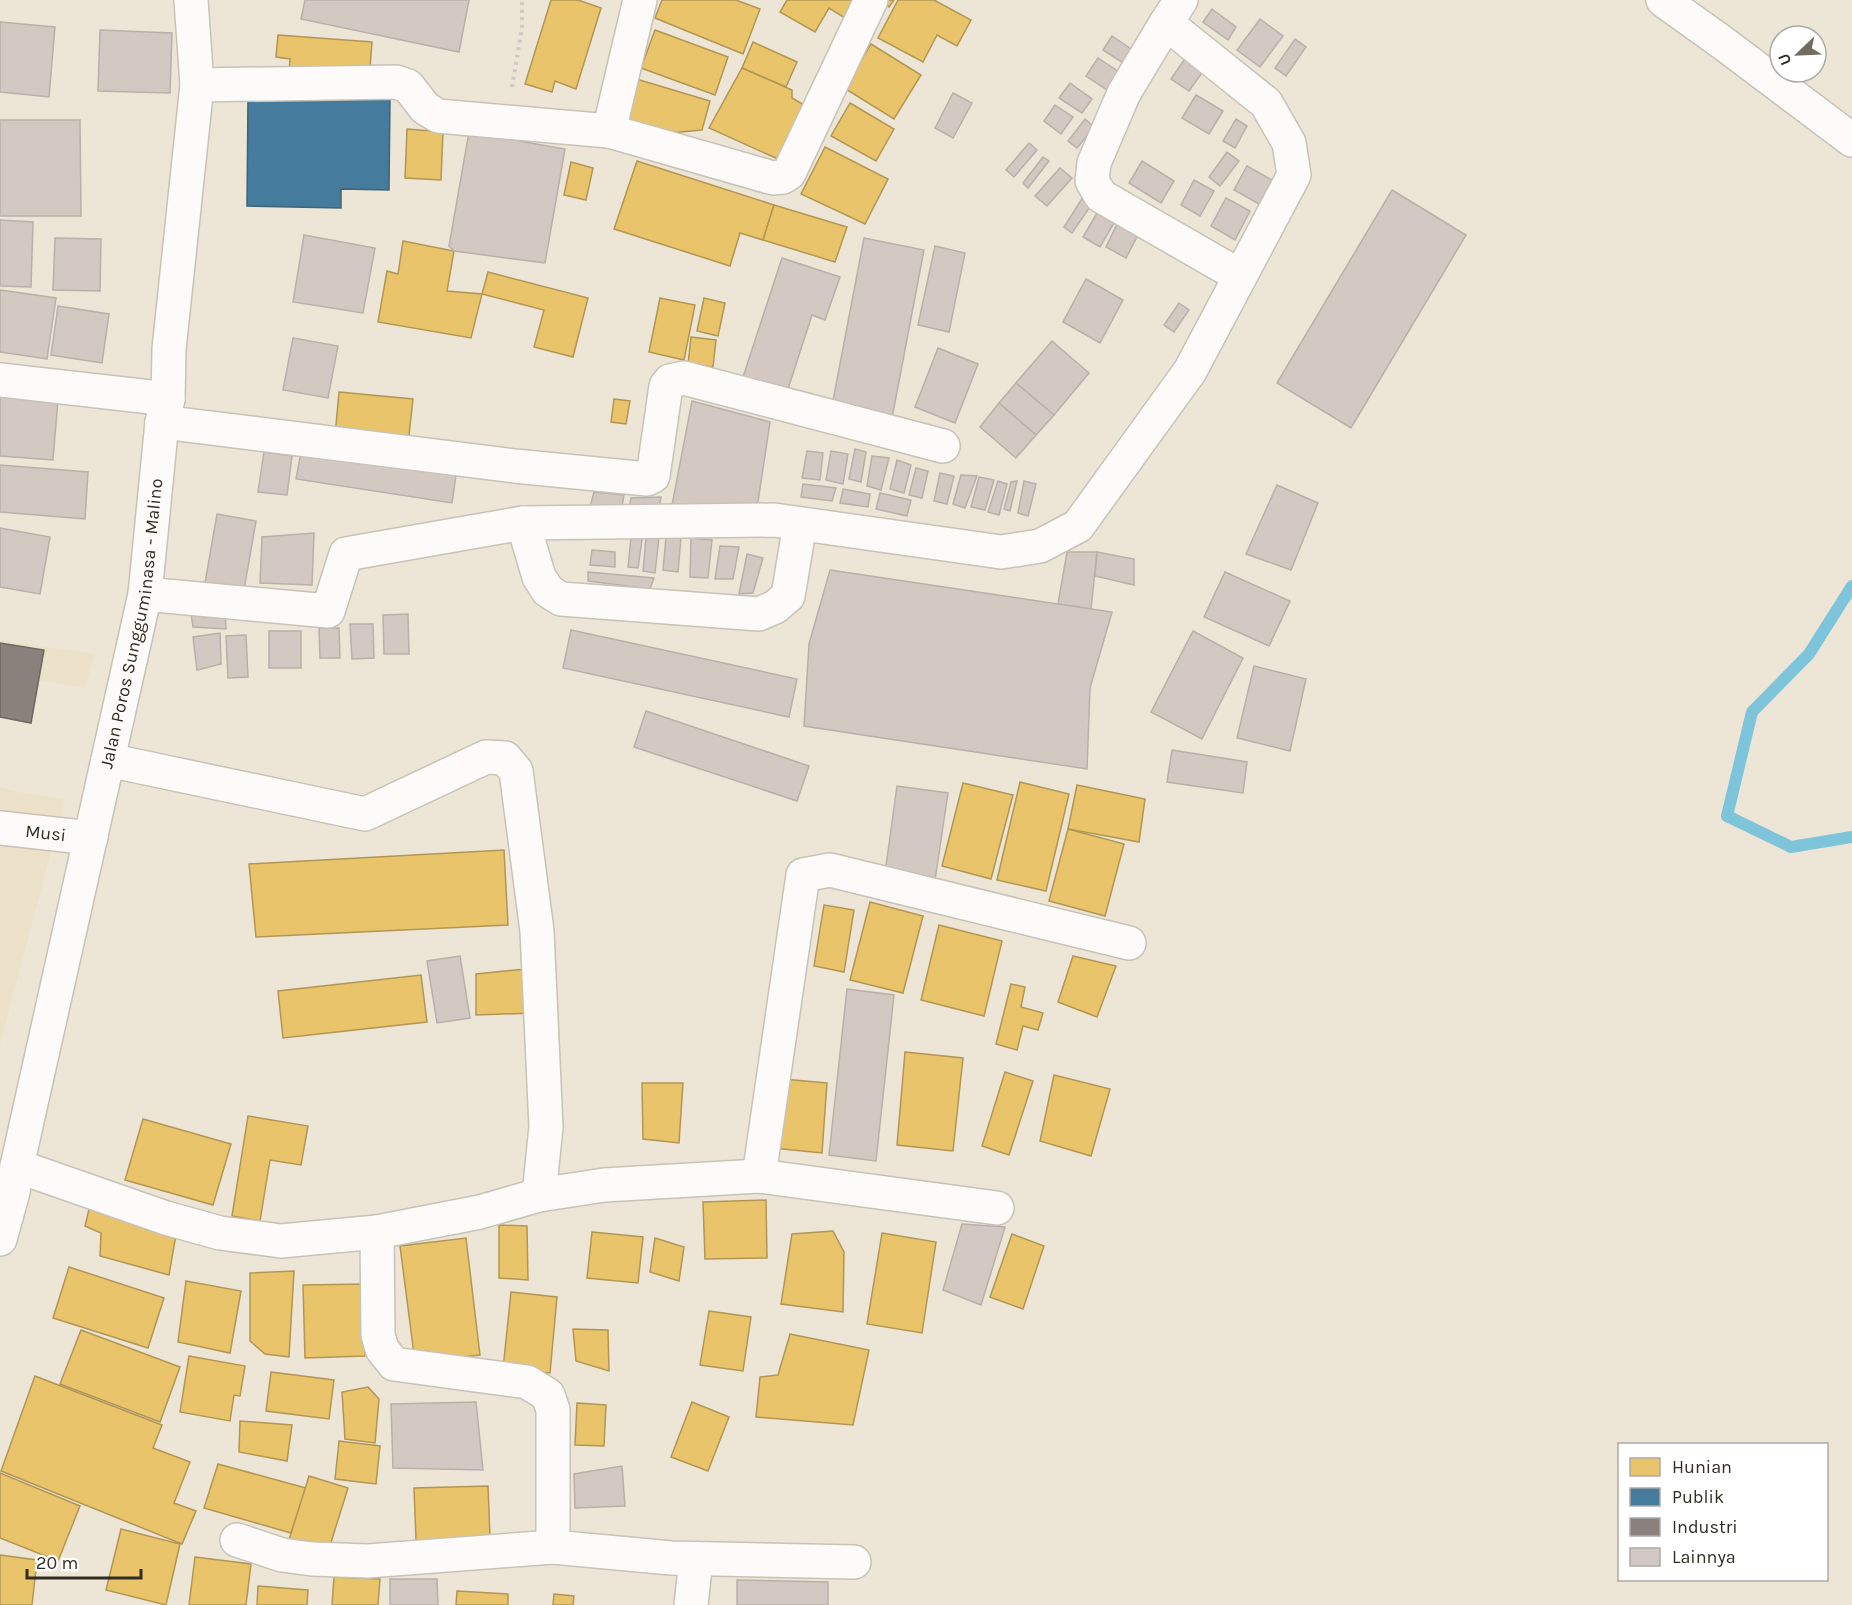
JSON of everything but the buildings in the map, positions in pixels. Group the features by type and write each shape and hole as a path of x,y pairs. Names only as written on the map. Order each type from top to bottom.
{"street":[{"name":"Jalan Poros Sungguminasa - Malino","path":"0,1239 10,1181 91,838 145,594 197,85 191,0"},
{"path":"609,131 640,0"},
{"path":"197,85 396,82 408,86 425,108 438,116 609,131 772,178 783,177 789,173 871,0"},
{"path":"1663,0 1852,140"},
{"path":"145,594 327,611 346,554 523,523 774,520 1001,552 1040,546 1078,526 1190,371 1294,175 1289,143 1266,103 1174,11 1124,93 1094,163 1092,181 1101,196 1240,276"},
{"path":"0,380 165,411 515,466 648,479 653,476 666,387 670,381 684,378 943,446"},
{"path":"523,523 538,578 548,591 561,599 759,614 775,607 788,596 800,524"},
{"path":"108,760 365,814 486,757 505,758 516,771 537,931 546,1127 539,1195"},
{"name":"Musi","path":"0,828 91,838"},
{"path":"759,1176 803,875 830,870 1129,944"},
{"path":"10,1181 220,1233 282,1241 377,1232 480,1212 539,1195 604,1185 759,1176 997,1208"},
{"path":"377,1232 378,1335 381,1349 394,1364 527,1382 548,1395 554,1410 553,1546"},
{"path":"237,1540 282,1555 343,1561 369,1561 553,1546 696,1559 854,1563"},
{"path":"692,1605 696,1559"}],"path":[{"path":"506,123 522,28 522,0"}],"shaded area":[{"path":"0,640 95,654 85,688 0,673"},
{"path":"0,787 22,793 65,799 0,1045"}],"waterway":[{"path":"1852,586 1809,654 1752,712 1727,816 1791,847 1852,837"}]}
